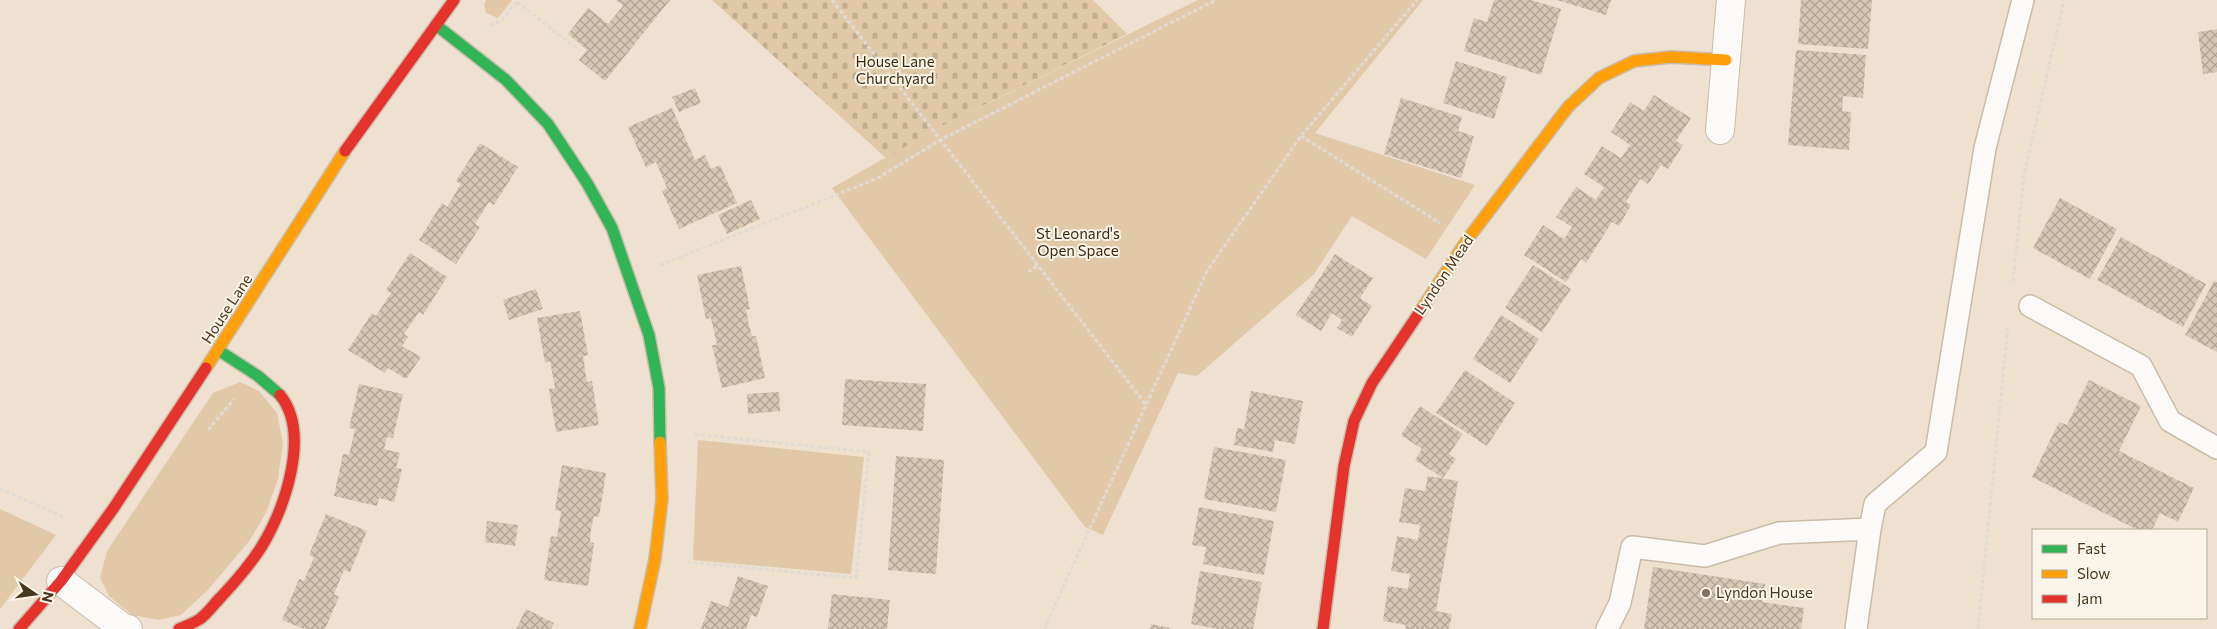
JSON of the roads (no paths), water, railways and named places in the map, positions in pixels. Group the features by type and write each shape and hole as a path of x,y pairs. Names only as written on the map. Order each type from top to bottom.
{"street":[{"name":"House Lane","path":"19,629 61,581 113,509 218,350 350,143 454,0"},
{"path":"1720,130 1731,0"},
{"path":"436,25 506,80 548,124 587,183 612,228 649,335 659,388 662,430 662,500 655,559 640,629"},
{"name":"Lyndon Mead","path":"1323,629 1344,466 1354,421 1372,383 1467,240 1568,107 1599,78 1634,61 1671,58 1726,60"},
{"path":"179,629 200,618 232,585 264,543 285,494 294,462 295,432 291,411 280,393 256,374 218,350"},
{"path":"61,581 123,628 128,629"}],"lane":[{"path":"1856,629 1874,504 1936,452 1985,148 2023,0"},
{"path":"2030,306 2141,366 2170,421 2217,448"},
{"path":"1607,629 1620,603 1632,548 1705,556 1780,533 1870,529"}],"place":[{"name":"Lyndon House","path":"1706,593"}],"park label":[{"name":"House Lane Churchyard","path":"895,70"},
{"name":"St Leonard's Open Space","path":"1078,242"}]}
